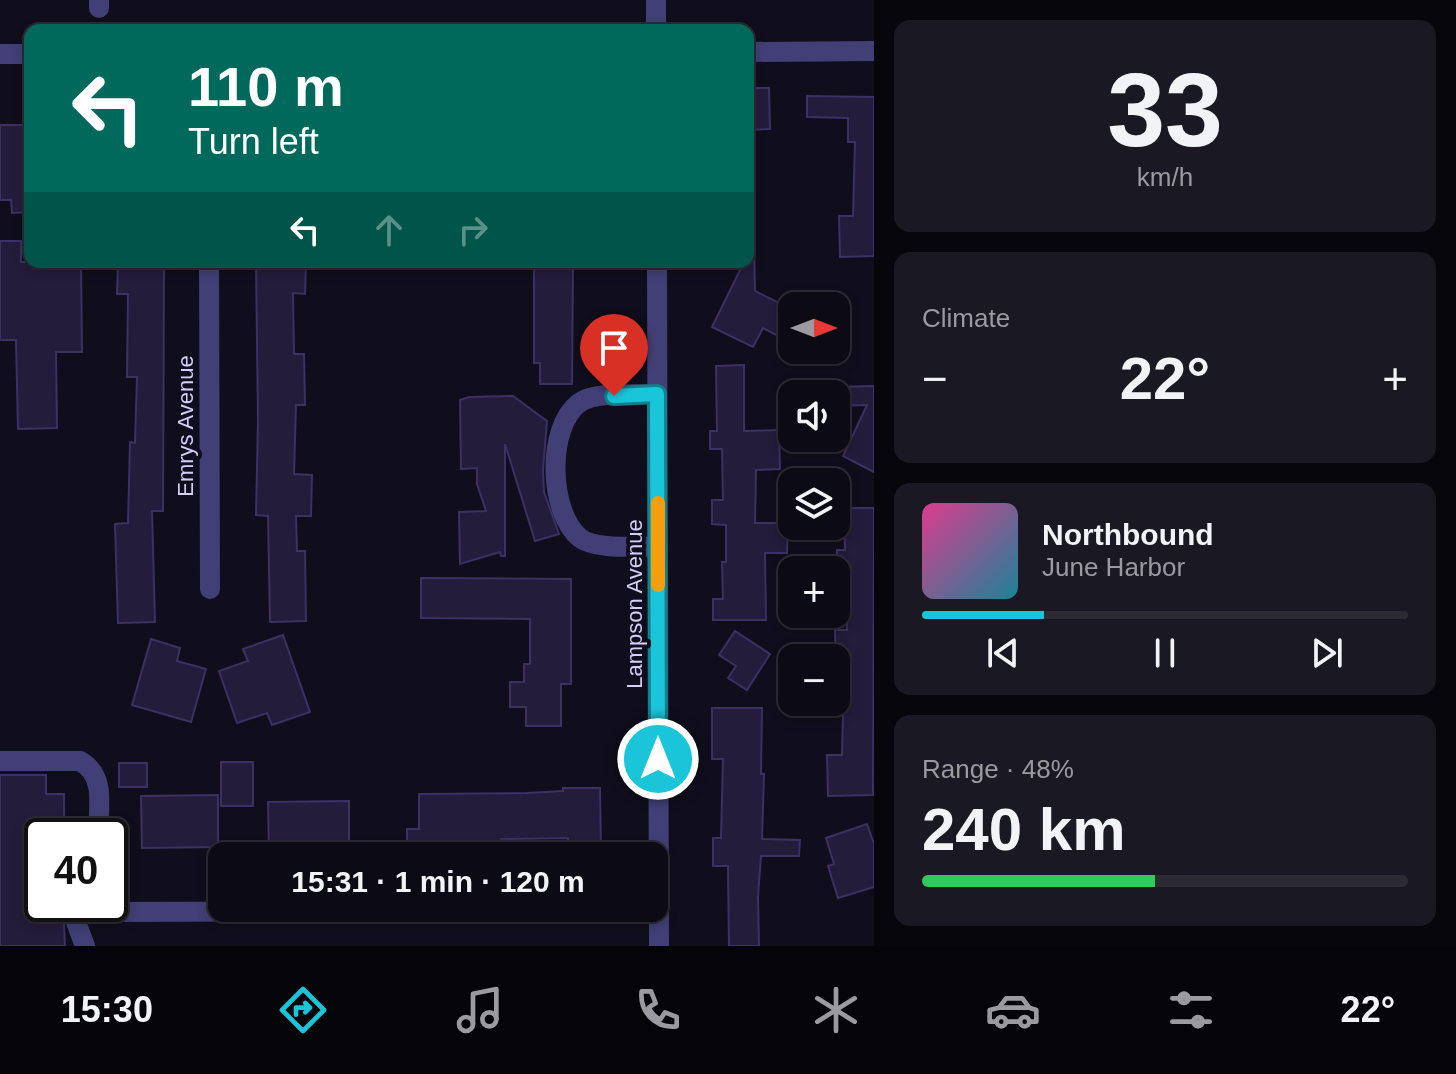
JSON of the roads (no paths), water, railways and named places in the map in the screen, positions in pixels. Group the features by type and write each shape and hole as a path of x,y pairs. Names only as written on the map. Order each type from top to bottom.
{"street":[{"path":"656,0 656,24"},
{"path":"754,52 874,51"},
{"path":"0,54 24,54"},
{"name":"Emrys Avenue","path":"209,268 210,589"},
{"name":"Lampson Avenue","path":"657,268 659,842"},
{"path":"657,394 592,397 580,403 561,429 557,450 557,490 566,522 581,539 593,544 658,547"},
{"path":"0,761 80,761 92,767 99,780 98,818"},
{"path":"128,912 208,912"},
{"path":"76,922 85,946"},
{"name":"Lampson Avenue","path":"659,922 659,946"}]}
